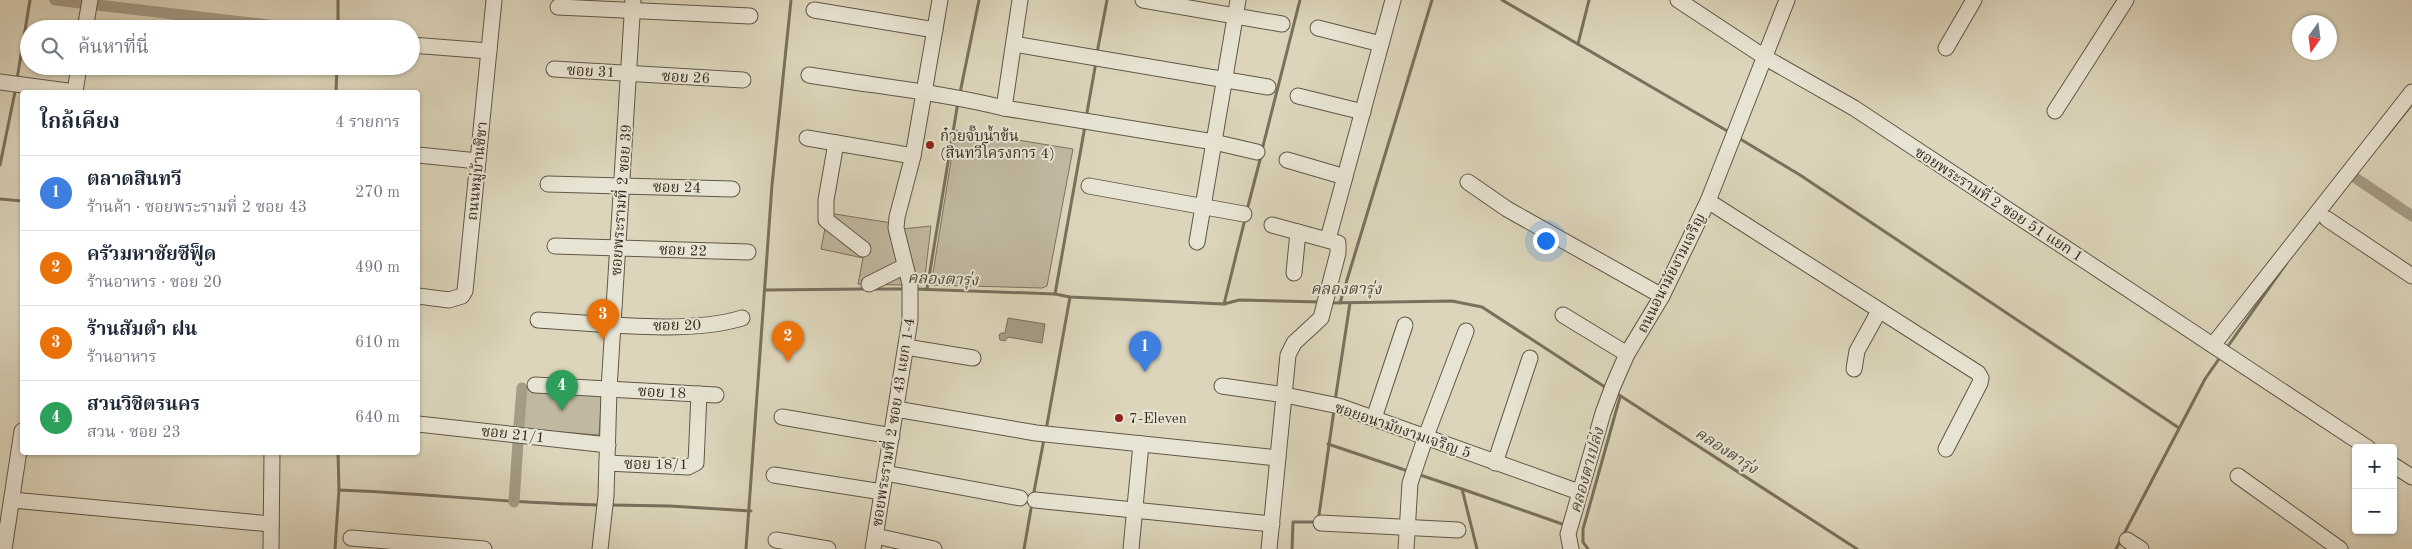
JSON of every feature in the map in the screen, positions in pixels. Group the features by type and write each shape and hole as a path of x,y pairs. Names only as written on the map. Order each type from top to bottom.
{"street":[{"name":"ถนนหมู่บ้านชิชา","path":"420,296 449,300 462,296 465,291 494,0"},
{"name":"ซอยพระรามที่ 2 ซอย 43 แยก 1-4","path":"874,542 906,347 910,301 910,284 897,223 913,156 940,0"},
{"path":"1004,108 1020,0"},
{"path":"1143,0 1237,7 1282,24"},
{"path":"1328,239 1393,0"},
{"name":"ซอยพระรามที่ 2 ซอย 51 แยก 1","path":"1678,0 1766,58 1854,108 2362,444"},
{"name":"ถนนอนามัยงามเจริญ","path":"1570,542 1572,518 1579,492 1611,393 1627,354 1662,296 1708,201 1766,58 1787,0"},
{"path":"1946,48 1974,0"},
{"path":"2055,111 2126,0"},
{"path":"558,7 632,5 750,16"},
{"name":"ซอยพระรามที่ 2 ซอย 39","path":"600,549 605,518 612,324 632,5"},
{"path":"87,20 89,7"},
{"path":"1197,242 1237,7"},
{"path":"814,10 935,30"},
{"path":"1318,28 1381,44"},
{"path":"1014,44 1268,86"},
{"path":"420,46 489,51"},
{"name":"ซอย 31","path":"554,69 629,74"},
{"name":"ซอย 26","path":"629,74 743,80"},
{"path":"75,90 78,75"},
{"path":"809,75 924,94 956,97 1004,108 1214,142 1257,152"},
{"path":"2,82 61,90"},
{"path":"2220,350 2412,92"},
{"path":"1298,96 1363,112"},
{"path":"807,138 913,156"},
{"path":"836,143 824,211 826,220 863,250"},
{"path":"420,155 478,161"},
{"path":"1287,160 1345,177"},
{"path":"1468,182 1507,209 1662,296"},
{"name":"ซอย 24","path":"548,184 732,189"},
{"path":"1089,186 1244,214"},
{"path":"1708,201 1978,373 1981,378 1946,449"},
{"path":"2327,219 2412,276"},
{"path":"1269,549 1290,350 1294,343 1318,323 1323,314 1338,253 1338,242 1272,225"},
{"path":"1294,273 1298,232"},
{"name":"ซอย 22","path":"556,246 748,252"},
{"path":"870,284 905,266"},
{"path":"1854,369 1857,350 1879,311"},
{"path":"1563,315 1627,354"},
{"name":"ซอย 20","path":"538,320 669,326 716,324 742,318"},
{"path":"1374,418 1405,325"},
{"path":"1406,549 1413,476 1426,436 1466,331"},
{"path":"906,347 973,358"},
{"path":"1495,464 1530,358"},
{"name":"ซอย 18","path":"535,385 716,395"},
{"name":"ซอยอนามัยงามเจริญ 5","path":"1222,386 1285,395 1339,406 1426,436 1495,464 1579,492"},
{"name":"ซอย 18/1","path":"608,463 688,466 696,463 699,394"},
{"path":"896,409 1036,433 1278,458"},
{"path":"782,417 892,436"},
{"name":"ซอย 21/1","path":"420,424 608,445"},
{"path":"1131,549 1141,444"},
{"path":"4,549 20,445"},
{"path":"271,549 272,455"},
{"path":"2397,468 2412,477"},
{"path":"885,473 1027,499 1272,524"},
{"path":"774,475 882,492"},
{"path":"2238,476 2340,549"},
{"path":"12,500 271,524"},
{"path":"1321,523 1458,530"},
{"path":"351,538 484,549"},
{"path":"776,540 828,549"},
{"path":"2127,540 2141,549"},
{"path":"874,542 934,549"}],"shaded area":[{"path":"956,130 1073,149 1047,286 1042,288 931,285"},
{"path":"828,213 892,223 902,285 858,284 863,258 821,249"},
{"path":"931,226 924,284 917,285 902,229"},
{"path":"1008,318 1045,324 1042,343 1008,337 1005,341 1000,340 999,335 1005,333"},
{"path":"526,386 602,393 599,435 522,429"}],"waterway":[{"path":"27,20 30,0"},
{"path":"55,0 225,20"},
{"path":"338,0 338,20"},
{"path":"746,549 772,185 791,0"},
{"path":"960,93 979,0"},
{"path":"1097,53 1107,0"},
{"path":"1262,150 1300,0"},
{"path":"1340,303 1432,0"},
{"path":"1502,0 1729,132"},
{"path":"1578,44 1589,0"},
{"path":"17,79 20,61"},
{"path":"1086,118 1096,62"},
{"path":"336,90 337,75"},
{"path":"0,165 16,87"},
{"path":"927,289 958,102"},
{"path":"2384,139 2412,104"},
{"path":"1055,294 1085,126"},
{"path":"1737,137 1800,175 2179,428"},
{"path":"1247,210 1261,156"},
{"path":"2354,177 2412,216"},
{"path":"0,199 20,201"},
{"path":"1224,304 1245,219"},
{"path":"2226,349 2286,264"},
{"name":"คลองตารุ่ง","path":"765,290 867,289"},
{"name":"คลองตารุ่ง","path":"873,289 907,289"},
{"name":"คลองตารุ่ง","path":"915,289 1055,294 1070,297 1224,304 1239,300 1320,302"},
{"path":"1046,430 1070,297"},
{"name":"คลองตารุ่ง","path":"1329,303 1452,301 1482,307 1608,389"},
{"path":"1335,401 1350,303"},
{"path":"2116,549 2205,379 2221,356"},
{"path":"519,425 522,388"},
{"name":"คลองตารุ่ง","path":"1616,393 1857,549"},
{"name":"คลองตาเปล่ง","path":"1588,549 1583,542 1583,529 1620,397"},
{"path":"1292,549 1293,522 1318,522 1334,410"},
{"path":"1033,497 1044,439"},
{"path":"514,502 518,442"},
{"path":"1328,444 1408,471"},
{"path":"338,455 339,490"},
{"path":"1417,474 1462,489 1477,549"},
{"path":"1462,489 1565,525"},
{"path":"335,549 339,490 535,503 601,505"},
{"path":"1024,549 1032,503"},
{"path":"610,505 670,506 751,511"}],"place":[{"name":"ก๋วยจั๊บน้ำข้น (สินทวีโครงการ 4)","path":"930,145"},
{"name":"ร้านสัมตำ ฝน","path":"603,340"},
{"name":"ครัวมหาชัยซีฟู็ด","path":"788,362"},
{"name":"ตลาดสินทวี","path":"1145,372"},
{"name":"สวนวิชิตรนคร","path":"562,411"},
{"name":"7-Eleven","path":"1119,418"}]}
